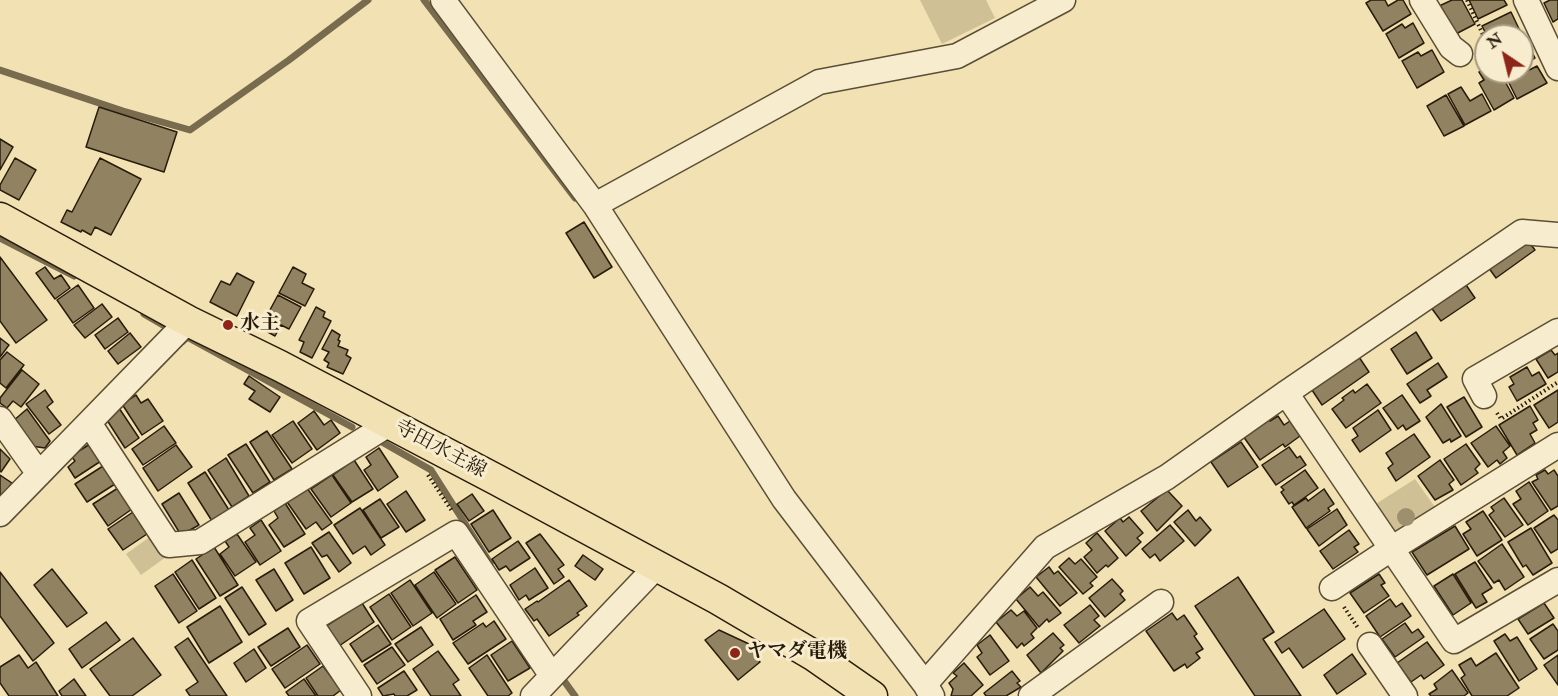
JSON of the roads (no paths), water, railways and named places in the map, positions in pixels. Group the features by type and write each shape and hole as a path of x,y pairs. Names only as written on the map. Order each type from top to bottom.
{"main road":[{"name":"寺田水主線","path":"0,218 188,321 390,424 718,599 813,655 872,696"}],"street":[{"path":"443,0 595,205 784,499 928,690 1045,547 1167,477 1522,232 1558,235"},
{"path":"595,205 819,82 957,56 1063,0"},
{"path":"1422,0 1451,47 1460,54"},
{"path":"1526,0 1558,68"},
{"path":"0,514 188,321"},
{"path":"1484,396 1475,379 1558,331"},
{"path":"1286,393 1454,641 1558,580"},
{"path":"0,419 39,474"},
{"path":"88,423 169,545 200,542 390,424"},
{"path":"1332,588 1558,445"},
{"path":"359,696 309,621 456,534 552,676"},
{"path":"533,696 656,567"},
{"path":"1031,696 1161,602"},
{"path":"1370,645 1405,696"}],"waterway":[{"path":"0,70 123,111 190,130 289,60 368,0"},
{"path":"424,0 575,198"},
{"path":"0,238 74,276"},
{"path":"144,314 163,325"},
{"path":"183,341 187,337 352,427"},
{"path":"382,442 431,470 490,563"},
{"path":"562,678 575,696"}],"place":[{"name":"水主","path":"228,325"},
{"name":"ヤマダ電機","path":"735,653"}]}
